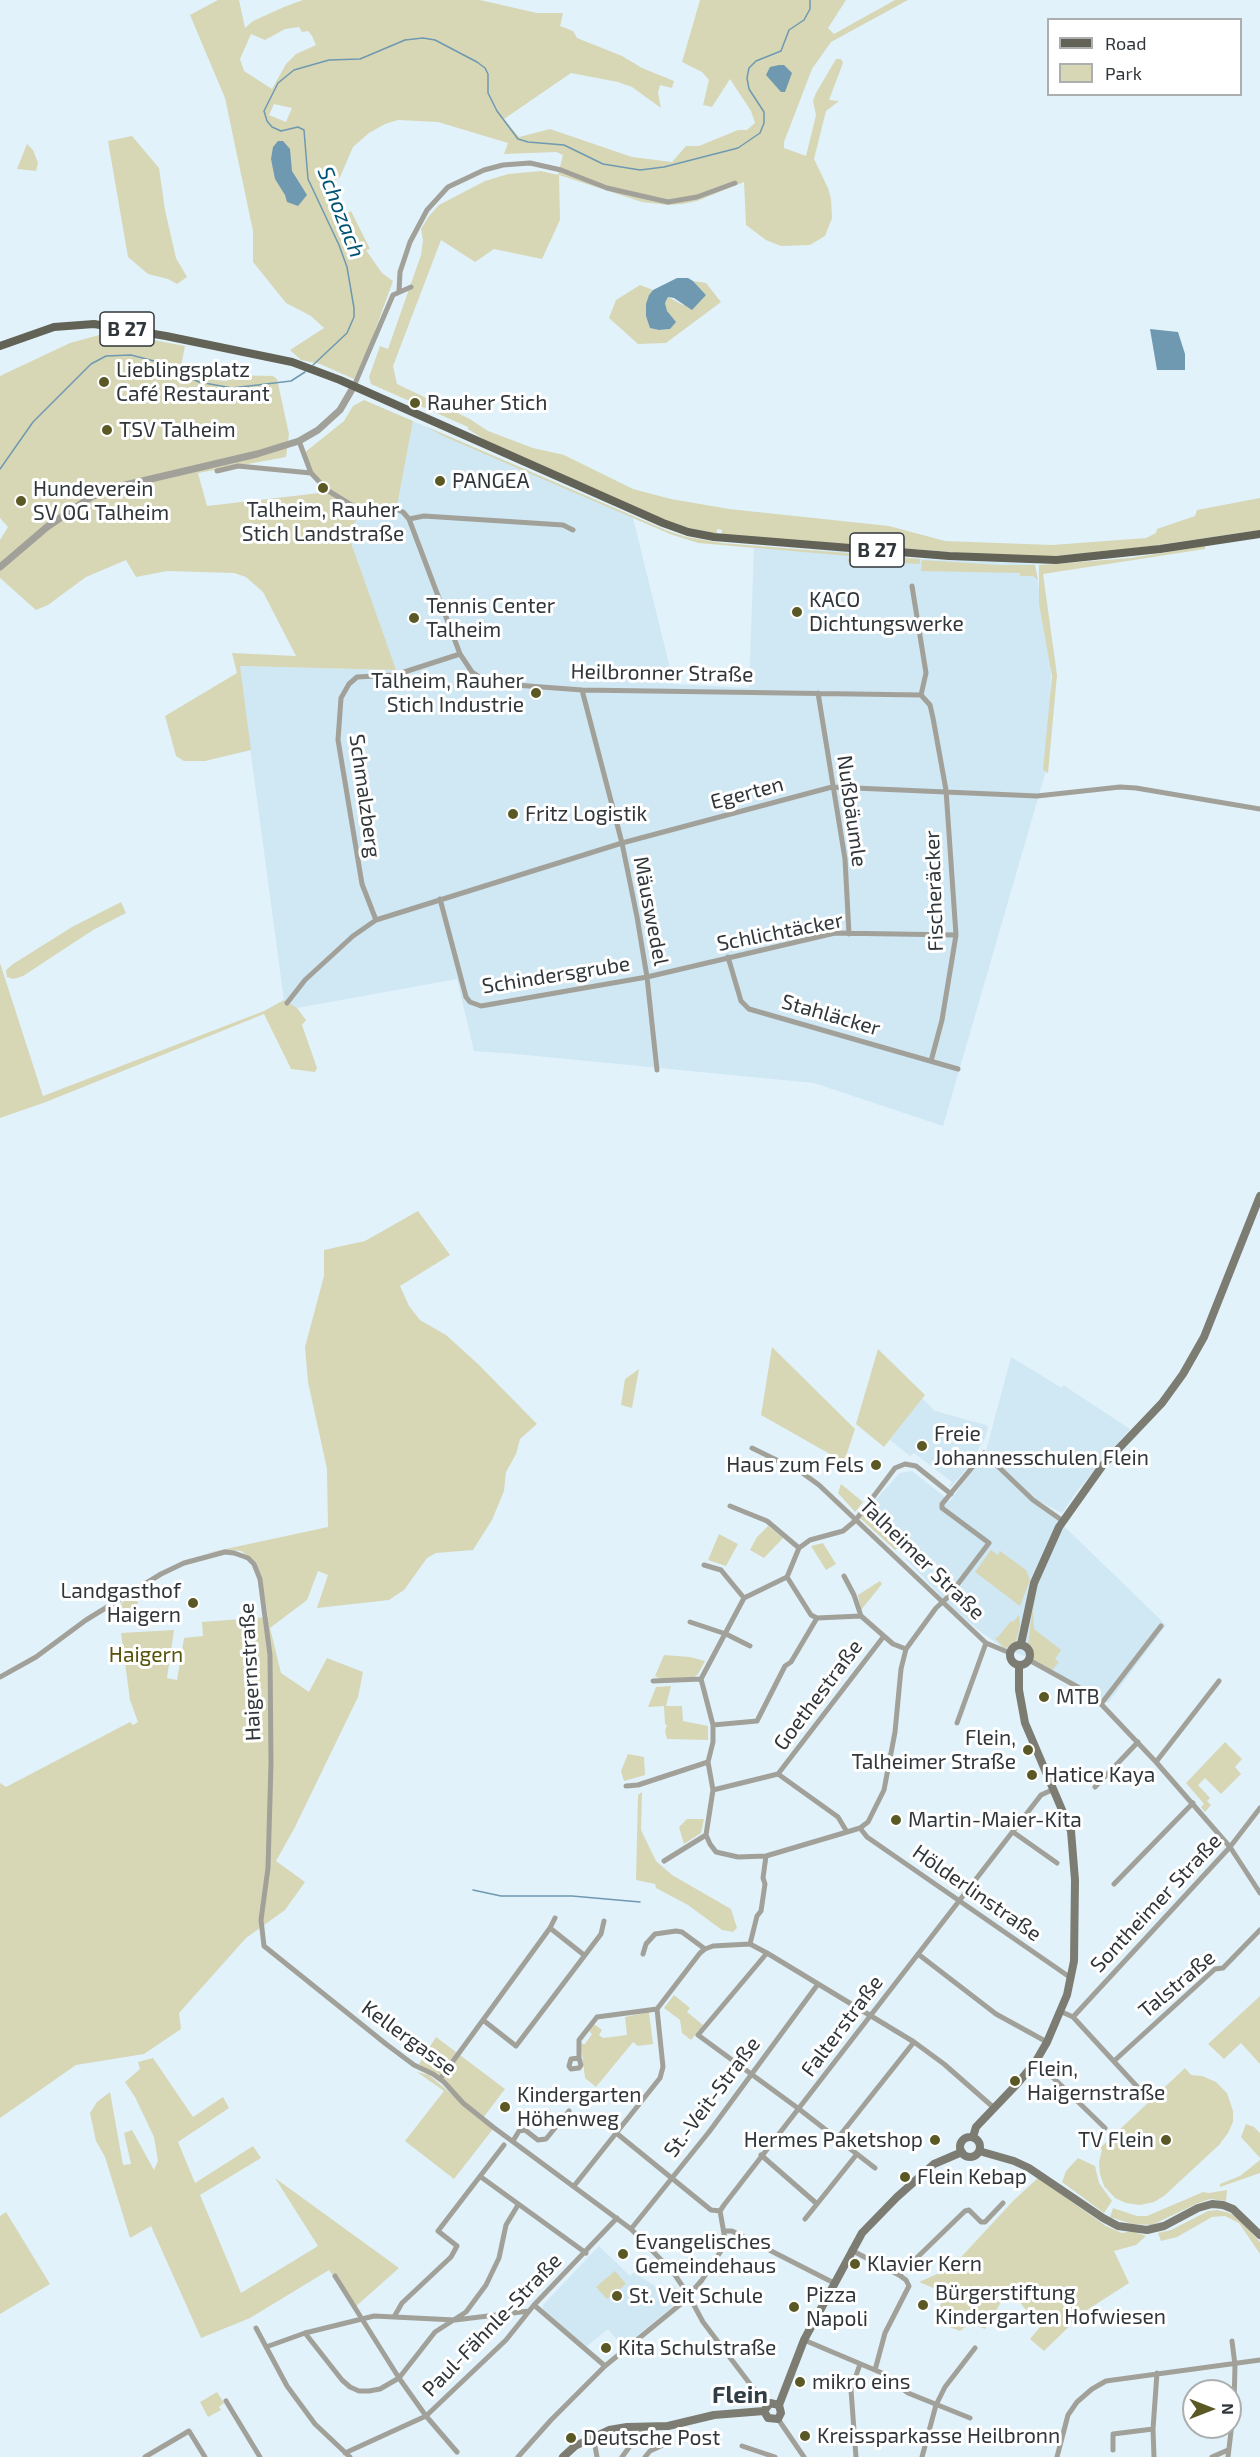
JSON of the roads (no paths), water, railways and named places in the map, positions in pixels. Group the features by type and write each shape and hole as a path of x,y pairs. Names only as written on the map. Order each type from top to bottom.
{"main road":[{"name":"B 27","path":"0,346 54,327 93,324 166,336 300,365 354,386 663,523 707,536 949,556 1056,560 1149,550 1260,534"},
{"path":"1021,1644 1034,1583 1049,1546 1063,1521 1103,1465 1162,1403 1183,1374 1204,1338 1260,1196"},
{"path":"1019,1665 1011,1660 1010,1653 1013,1647 1021,1644"},
{"path":"1019,1665 1029,1660 1029,1650 1021,1644"},
{"path":"973,2137 976,2127 993,2107 1018,2084 1047,2042 1062,2012 1071,1978 1075,1945 1074,1847 1071,1831 1025,1723 1020,1698 1019,1665"},
{"path":"973,2137 979,2143 979,2151"},
{"path":"962,2151 962,2142 965,2138 973,2137"},
{"path":"962,2151 970,2156 979,2151 1014,2161 1053,2182 1118,2226 1147,2230 1164,2226 1198,2208 1212,2204 1233,2209 1260,2235"},
{"path":"765,2408 768,2418 778,2419 782,2413 779,2405 804,2340 851,2250 869,2224 934,2164 962,2151"},
{"path":"563,2457 590,2438 617,2428 668,2426 714,2415 765,2408 772,2402 779,2405"}],"street":[{"path":"399,291 400,272 410,242 427,210 448,187 484,170 503,165 530,163 561,170 607,188 668,202 697,197 735,183"},
{"path":"0,567 47,526 91,497 125,485 257,454 299,441 318,430 340,410 354,386 393,295 411,287"},
{"path":"299,441 311,473 327,490 353,506 395,510 403,512 409,519 424,516 539,523 563,525 573,530"},
{"path":"217,471 238,466 311,473"},
{"name":"Heilbronner Straße","path":"409,519 460,654 472,672 489,683 582,690 921,695"},
{"path":"912,586 926,673 921,695 930,705 946,790"},
{"name":"Schmalzberg","path":"376,920 362,884 342,763 339,740 341,698 349,684 357,677 395,675 460,654"},
{"name":"Mäuswedel","path":"582,690 622,843 647,977 657,1070"},
{"name":"Nußbäumle","path":"818,693 845,859 849,934"},
{"name":"Egerten","path":"287,1003 313,973 353,936 376,920 622,843 832,787 946,790 1037,796 1120,787 1260,808"},
{"name":"Fischeräcker","path":"931,1061 942,1020 956,935 946,790"},
{"name":"Schindersgrube","path":"440,899 466,997 476,1005 647,977"},
{"name":"Schlichtäcker","path":"647,977 835,933 956,935"},
{"name":"Stahläcker","path":"728,957 741,1001 750,1009 958,1069"},
{"name":"Talheimer Straße","path":"752,1448 810,1479 835,1498 855,1521 986,1643 1010,1653"},
{"path":"951,1494 916,1466 905,1464 895,1468 855,1521 843,1531 810,1540 799,1548 787,1577 744,1598 701,1679 713,1725 713,1742 708,1762 713,1790 706,1835 716,1852 725,1856 766,1856 860,1828 868,1822 884,1790 895,1732 901,1669 906,1649 989,1543 942,1508 984,1453 1033,1500 1063,1521"},
{"path":"730,1506 767,1521 799,1548"},
{"name":"Haigernstraße","path":"0,1677 36,1658 111,1604 183,1563 225,1552 243,1555 254,1564 260,1579 270,1655 271,1763 268,1868 261,1920 262,1938 264,1946 332,2002"},
{"path":"704,1565 721,1570 744,1598"},
{"path":"844,1576 861,1616 893,1644 906,1649"},
{"path":"787,1577 811,1615 817,1618 861,1616"},
{"path":"713,1725 757,1721 786,1666 791,1662 817,1618"},
{"path":"690,1622 726,1634 750,1646"},
{"path":"1101,1704 1161,1626"},
{"name":"Goethestraße","path":"778,1774 884,1636"},
{"path":"957,1723 986,1643"},
{"path":"1029,1660 1085,1691 1101,1704 1156,1762 1230,1848 1260,1893"},
{"path":"653,1681 701,1679"},
{"path":"1156,1762 1219,1682"},
{"path":"1095,1786 1138,1742"},
{"path":"626,1786 638,1785 708,1762"},
{"path":"713,1790 778,1774 838,1817 847,1832"},
{"name":"Falterstraße","path":"720,2211 1041,1795 1054,1789"},
{"path":"1114,1884 1192,1803"},
{"name":"Sontheimer Straße","path":"1073,2017 1230,1848 1260,1808"},
{"name":"Hölderlinstraße","path":"860,1828 867,1837 1071,1978"},
{"path":"1013,1832 1057,1863"},
{"path":"664,1861 706,1835"},
{"path":"750,1944 757,1916 761,1911 766,1856"},
{"path":"440,2079 555,1918"},
{"path":"483,2020 516,2046 601,1934 604,1921"},
{"path":"550,1928 584,1955"},
{"name":"Talstraße","path":"1114,2061 1215,1969 1223,1968 1260,1930"},
{"path":"643,1954 646,1944 655,1934 676,1931 682,1932 705,1949 750,1944 914,2042 944,2064 993,2107"},
{"path":"579,2058 579,2040 597,2017 657,2009 705,1949"},
{"path":"767,1953 698,2036 799,2109 875,2168"},
{"path":"918,1954 996,2014 1047,2042"},
{"name":"St.-Veit-Straße","path":"631,2229 709,2132 818,1984"},
{"name":"Kellergasse","path":"332,2002 414,2065 440,2079 455,2092 463,2103 617,2218 660,2256 689,2296 703,2322 765,2408"},
{"path":"574,2186 660,2078 663,2067 657,2009"},
{"path":"1062,2012 1073,2017 1143,2094"},
{"path":"837,2139 914,2042"},
{"path":"1036,2061 1105,2128"},
{"path":"513,2140 519,2131 525,2130 538,2140 546,2139 568,2111"},
{"path":"518,2457 551,2420 606,2366 689,2296 721,2251 725,2240 720,2211 711,2210 671,2180 615,2132"},
{"path":"394,2317 402,2303 451,2257 457,2246 438,2231 504,2145"},
{"path":"805,2219 857,2154"},
{"path":"761,2155 816,2203"},
{"path":"481,2177 586,2253"},
{"path":"900,2275 965,2211 969,2210 981,2222 985,2222 1003,2203"},
{"path":"305,2333 323,2358 350,2387 359,2391 380,2389 399,2378 435,2332 466,2312 486,2285 499,2258 506,2224 518,2205"},
{"name":"Paul-Fähnle-Straße","path":"347,2455 426,2415 506,2340 534,2305 617,2218"},
{"path":"725,2231 732,2232 834,2283"},
{"path":"851,2250 900,2275 909,2286 885,2333 875,2370"},
{"path":"336,2276 399,2378 457,2452"},
{"path":"534,2305 606,2366"},
{"path":"266,2347 305,2333 374,2316 455,2320 529,2311"},
{"path":"256,2328 287,2386 315,2424 347,2455"},
{"path":"804,2340 875,2370 901,2389 970,2418"},
{"path":"1228,2457 1234,2406 1235,2365 1232,2341"},
{"path":"922,2457 936,2405 950,2378 975,2348"},
{"path":"1057,2457 1068,2415 1077,2402 1106,2381 1260,2360"},
{"path":"856,2457 851,2390 860,2364"},
{"path":"1154,2457 1153,2429 1157,2373"},
{"path":"226,2401 260,2457"},
{"path":"778,2419 804,2457"},
{"path":"622,2457 644,2427"},
{"path":"1113,2450 1113,2434 1153,2429"},
{"path":"145,2457 189,2431 205,2457"},
{"path":"590,2438 595,2446 597,2457"},
{"path":"645,2457 650,2451 663,2445"},
{"path":"742,2446 775,2457"},
{"path":"1212,2457 1228,2450"}],"water":[{"path":"784,65 792,73 785,92 781,92 766,75 770,67"},
{"path":"278,141 283,141 290,149 292,171 307,195 298,206 287,202 275,179 271,159 273,147"},
{"path":"677,278 688,278 706,295 692,310 674,298 668,297 665,303 667,311 676,322 670,329 650,328 646,316 649,295 653,290"},
{"path":"1150,329 1178,332 1185,354 1185,370 1157,370"}],"waterway":[{"name":"Schozach","path":"313,365 347,333 354,317 354,308 347,267 308,179 304,130 298,127 281,131 272,127 264,111 278,83 294,70 329,60 360,59 405,40 423,38 435,40 485,68 488,74 488,93 497,111 518,139 564,145 603,164 640,170 664,167 738,148 760,133 764,123 764,112 749,89 747,78 749,68 756,61 781,51 789,30 804,20 810,9 810,0"},
{"name":"Schozach","path":"0,469 33,422 91,364 106,356 131,355 154,361 199,382 232,388 291,381 305,372"},
{"path":"473,1890 501,1896 572,1896 640,1902"}],"place":[{"name":"Lieblingsplatz Café Restaurant","path":"104,382"},
{"name":"Rauher Stich","path":"415,403"},
{"name":"TSV Talheim","path":"107,430"},
{"name":"PANGEA","path":"440,481"},
{"name":"Talheim, Rauher Stich Landstraße","path":"323,488"},
{"name":"Hundeverein SV OG Talheim","path":"21,501"},
{"name":"KACO Dichtungswerke","path":"797,612"},
{"name":"Tennis Center Talheim","path":"414,618"},
{"name":"Talheim, Rauher Stich Industrie","path":"536,693"},
{"name":"Fritz Logistik","path":"513,814"},
{"name":"Freie Johannesschulen Flein","path":"922,1446"},
{"name":"Haus zum Fels","path":"876,1465"},
{"name":"Landgasthof Haigern","path":"193,1603"},
{"name":"MTB","path":"1044,1697"},
{"name":"Flein, Talheimer Straße","path":"1028,1750"},
{"name":"Hatice Kaya","path":"1032,1775"},
{"name":"Martin-Maier-Kita","path":"896,1820"},
{"name":"Flein, Haigernstraße","path":"1015,2081"},
{"name":"Kindergarten Höhenweg","path":"505,2107"},
{"name":"Hermes Paketshop","path":"935,2140"},
{"name":"TV Flein","path":"1166,2140"},
{"name":"Flein Kebap","path":"905,2177"},
{"name":"Evangelisches Gemeindehaus","path":"623,2254"},
{"name":"Klavier Kern","path":"855,2264"},
{"name":"St. Veit Schule","path":"617,2296"},
{"name":"Bürgerstiftung Kindergarten Hofwiesen","path":"923,2305"},
{"name":"Pizza Napoli","path":"794,2307"},
{"name":"Kita Schulstraße","path":"606,2348"},
{"name":"mikro eins","path":"800,2382"},
{"name":"Kreissparkasse Heilbronn","path":"805,2436"},
{"name":"Deutsche Post","path":"571,2438"}],"district":[{"name":"Flein","path":"740,2395"}],"park label":[{"name":"Haigern","path":"146,1655"}]}
